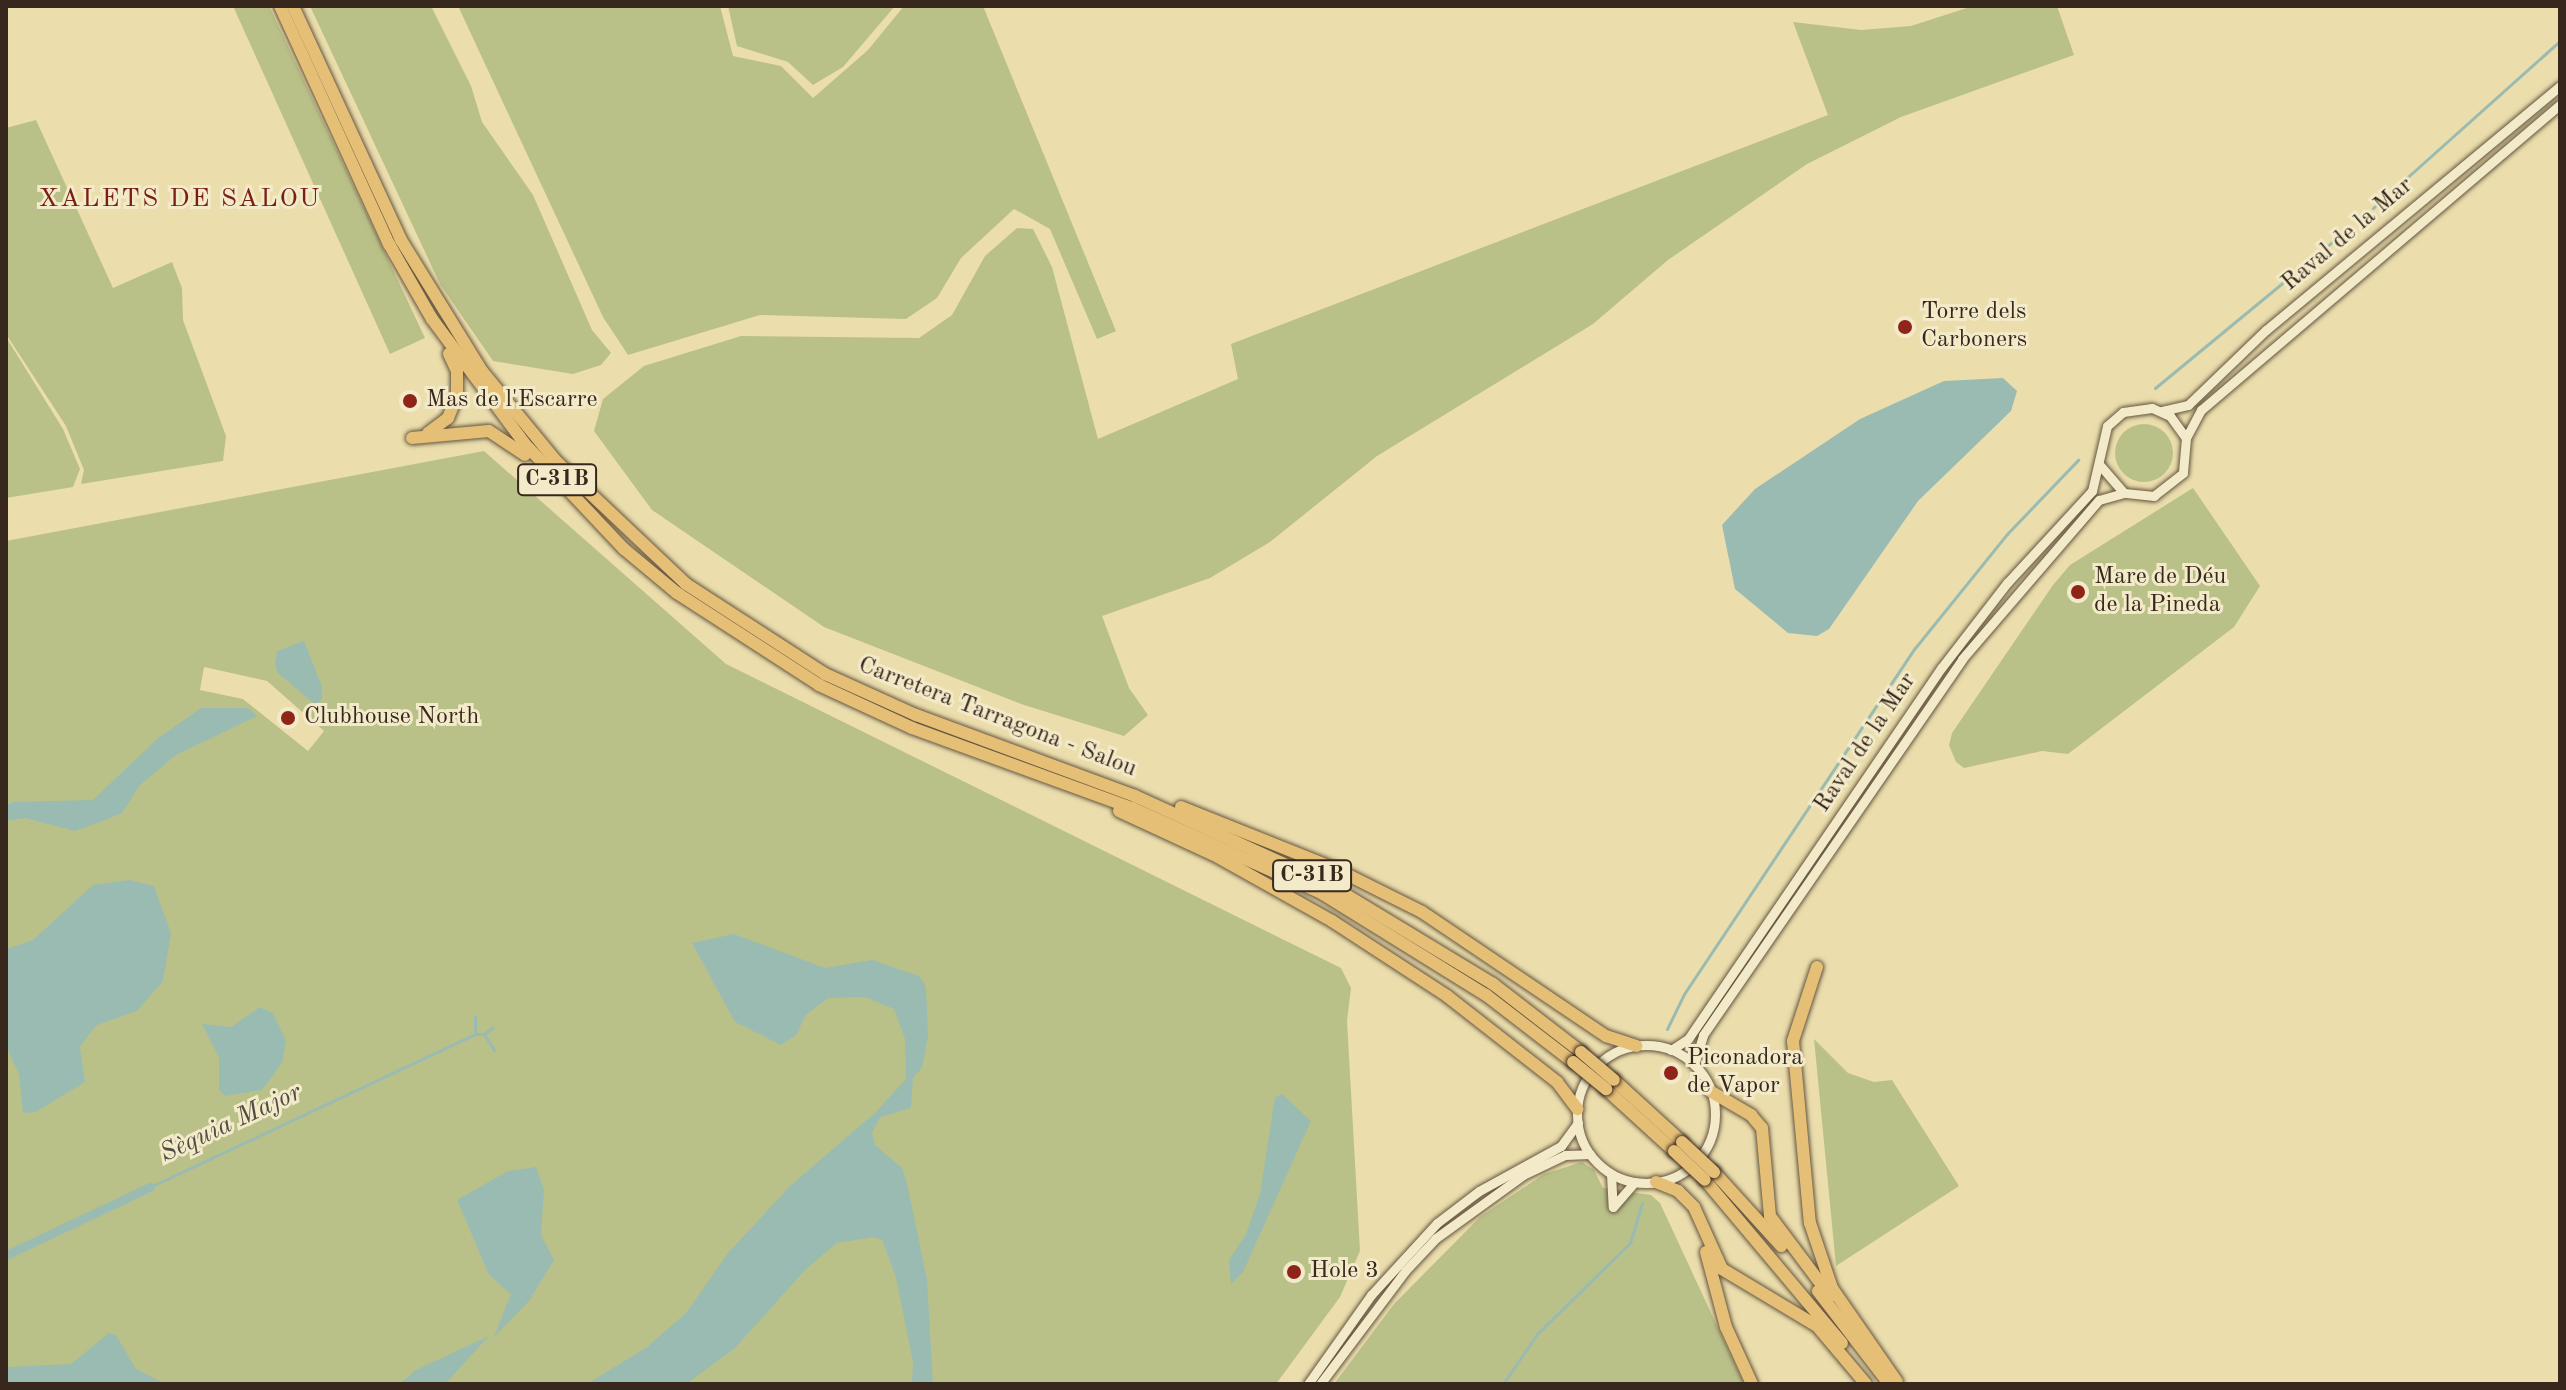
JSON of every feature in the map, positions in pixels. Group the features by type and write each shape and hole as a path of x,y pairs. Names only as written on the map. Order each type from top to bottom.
{"highway":[{"name":"Carretera Tarragona - Salou","path":"280,6 389,244 432,319 509,425 585,509 677,593 757,649 912,728 1132,808 1323,894 1474,987 1577,1057"},
{"name":"Carretera Tarragona - Salou","path":"293,6 401,240 482,371 566,472 675,575 764,639 877,698 1135,796 1328,884 1493,984 1709,1176"},
{"path":"432,319 457,371 459,387 441,425 412,438 466,431 496,434 585,509"},
{"path":"1015,752 1137,790 1336,869 1422,912 1606,1036 1636,1046"},
{"path":"1021,768 1218,857 1332,921 1447,996 1557,1082 1577,1109"},
{"path":"1817,967 1793,1041 1810,1223 1832,1288 1895,1383"},
{"path":"1710,1091 1757,1121 1766,1146 1765,1193 1775,1225 1895,1383"},
{"name":"C-31B","path":"1709,1176 1790,1257 1895,1383"},
{"name":"C-31B","path":"1709,1176 1874,1384"},
{"path":"1656,1182 1689,1200 1700,1217 1722,1269 1817,1326 1866,1384"},
{"path":"1700,1217 1720,1310 1752,1384"}],"street":[{"name":"Raval de la Mar","path":"1671,1050 1688,1039 1942,667 2007,583 2092,491 2100,465 2102,435 2114,418 2132,409 2162,411 2188,405 2266,330 2560,86"},
{"name":"Raval de la Mar","path":"1694,1065 1698,1043 1723,1005 1962,659 2099,500 2124,493 2144,497 2171,487 2186,466 2186,438 2201,410 2560,104"},
{"path":"2162,411 2186,438"},
{"path":"2100,465 2124,493"},
{"path":"1636,1046 1671,1050 1694,1065 1710,1091 1713,1124 1705,1149 1687,1169 1656,1182 1635,1182 1611,1174 1590,1154 1578,1123 1577,1109 1596,1067 1636,1046"},
{"path":"1308,1384 1371,1295 1427,1232 1479,1191 1561,1146 1578,1123"},
{"path":"1320,1384 1405,1271 1454,1223 1523,1175 1565,1155 1590,1154"},
{"path":"1611,1174 1613,1207 1635,1182"}],"green space":[{"path":"233,6 269,6 425,338 390,354"},
{"path":"310,6 431,6 471,86 482,122 533,195 592,330 611,353 601,365 573,374 493,361 440,284"},
{"path":"458,6 720,6 733,56 781,66 813,98 868,50 904,6 983,6 1116,331 1097,339 1050,229 1014,209 961,258 937,298 906,319 760,315 628,355 603,317"},
{"path":"728,6 895,6 843,67 813,85 788,62 737,46"},
{"path":"1973,6 2057,6 2074,55 1901,117 1807,164 1668,260 1593,324 1377,456 1270,542 1210,578 1102,616 1129,688 1148,715 1124,736 1024,705 824,627 652,510 594,431 603,399 644,366 741,336 919,338 952,315 985,256 1017,228 1033,229 1052,267 1098,439 1238,379 1231,344 1828,115 1793,22 1861,30 1911,26"},
{"path":"36,120 113,288 172,262 182,288 183,320 226,436 223,461 81,484 84,470 66,426 6,334 6,128"},
{"path":"6,337 63,429 80,469 73,487 6,498"},
{"path":"2144,424 2155,426 2164,433 2171,442 2171,464 2164,473 2155,480 2144,482 2133,480 2124,473 2117,464 2115,453 2117,442 2124,433 2133,426"},
{"path":"484,451 726,664 1341,968 1351,988 1347,1021 1360,1251 1340,1297 1276,1384 6,1384 6,541","holes":["204,667 267,681 324,731 308,751 243,699 200,690"]},
{"path":"2193,488 2260,586 2234,627 2068,754 2042,751 1964,768 1956,762 1949,745 1952,733 2053,585 2070,565"},
{"path":"1814,1039 1848,1073 1874,1082 1892,1080 1959,1186 1836,1266"},
{"path":"1582,1162 1594,1170 1603,1188 1651,1195 1660,1203 1744,1384 1334,1384 1394,1304 1480,1217 1544,1174"}],"water":[{"path":"2003,378 2017,391 2011,411 1918,501 1829,629 1817,636 1788,633 1735,589 1722,525 1755,489 1860,419 1944,381"},
{"path":"304,641 322,687 322,699 316,705 278,673 275,664 277,651"},
{"path":"201,708 248,708 257,716 176,755 140,785 122,813 75,831 25,818 6,821 6,805 14,802 93,800 157,739"},
{"path":"129,880 154,886 171,933 163,981 137,1011 97,1025 87,1037 80,1047 85,1082 36,1112 23,1113 19,1074 6,1046 6,949 33,940 93,885"},
{"path":"734,934 825,968 872,960 919,976 926,987 928,1036 922,1068 913,1078 911,1108 880,1117 872,1133 875,1145 902,1168 906,1179 927,1279 933,1384 912,1384 913,1362 896,1277 882,1240 874,1237 837,1243 806,1269 735,1348 686,1384 587,1384 647,1347 686,1313 728,1253 791,1185 876,1112 906,1079 905,1039 894,1009 865,997 828,998 806,1015 796,1035 781,1045 735,1022 692,943"},
{"path":"260,1007 273,1013 286,1041 282,1063 262,1090 225,1096 219,1090 219,1057 202,1024 231,1027"},
{"path":"1282,1094 1311,1121 1243,1272 1231,1284 1229,1260 1246,1234 1260,1194 1275,1097"},
{"path":"536,1167 544,1190 541,1235 554,1260 529,1301 494,1337 511,1294 489,1275 457,1200 508,1171"},
{"path":"109,1333 116,1335 136,1369 165,1384 6,1384 6,1367 71,1364"},
{"path":"489,1336 445,1384 400,1384 416,1370"}],"waterway":[{"path":"2373,208 2560,41"},
{"path":"2155,388 2348,229"},
{"path":"1667,1029 1684,994 1915,648 2007,534 2078,460"},
{"name":"Sèquia Major","path":"475,1016 475,1034"},
{"name":"Sèquia Major","path":"484,1034 493,1027"},
{"name":"Sèquia Major","path":"150,1187 475,1034 484,1034 494,1050"},
{"name":"Sèquia Major","path":"6,1255 150,1187"},
{"path":"1503,1384 1537,1334 1630,1243 1642,1203"}],"place":[{"name":"Torre dels Carboners","path":"1905,327"},
{"name":"Mas de l'Escarre","path":"410,401"},
{"name":"Mare de Déu de la Pineda","path":"2078,592"},
{"name":"Clubhouse North","path":"288,718"},
{"name":"Piconadora de Vapor","path":"1671,1073"},
{"name":"Hole 3","path":"1294,1272"}],"district":[{"name":"XALETS DE SALOU","path":"180,200"}]}
